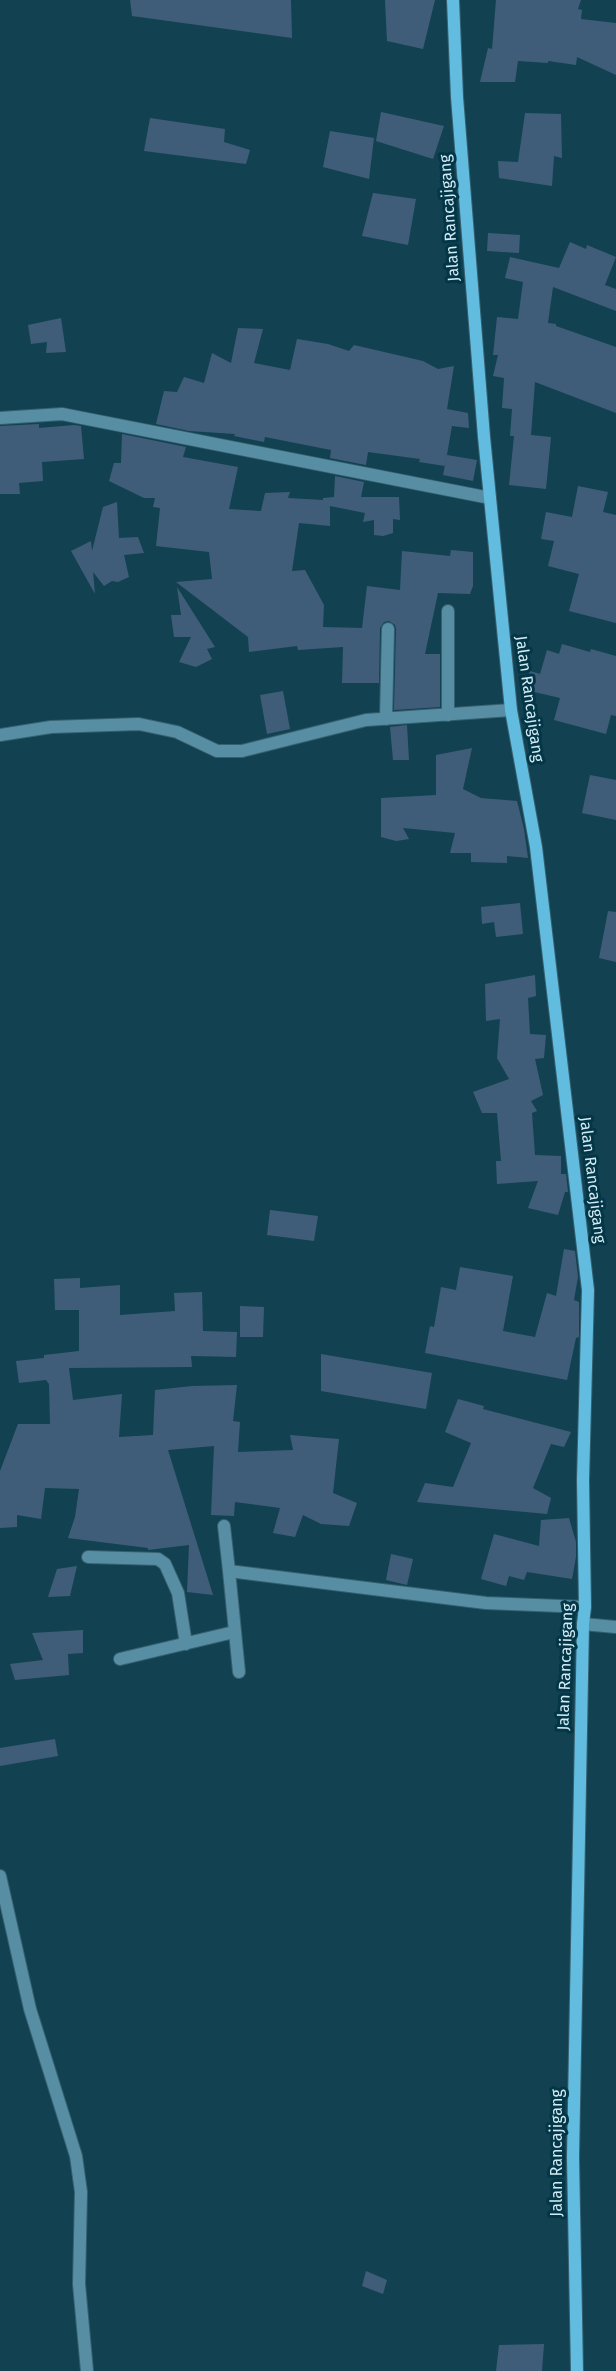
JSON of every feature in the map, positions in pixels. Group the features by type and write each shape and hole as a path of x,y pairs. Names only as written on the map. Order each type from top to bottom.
{"main road":[{"name":"Jalan Rancajigang","path":"453,0 457,97 490,498 511,710 536,847 588,1290 583,1480 585,1607 573,2157 577,2371"}],"street":[{"path":"0,418 62,414 490,498"},
{"path":"448,610 448,715"},
{"path":"386,719 388,629"},
{"path":"0,735 51,727 139,724 177,732 218,751 242,752 366,720 511,710"},
{"path":"224,1526 239,1672"},
{"path":"88,1557 158,1559 165,1564 178,1593 186,1644"},
{"path":"229,1571 486,1603 585,1607"},
{"path":"583,1624 616,1628"},
{"path":"120,1659 234,1632"},
{"path":"0,1876 30,2009 75,2156 81,2192 80,2284 87,2371"}],"building":[{"path":"130,0 291,0 292,38 132,16"},
{"path":"385,0 435,0 423,49 387,41"},
{"path":"496,0 581,0 578,9 582,10 581,19 616,23 616,75 577,57 576,65 548,61 548,63 518,61 515,82 480,82 488,48 492,49"},
{"path":"381,112 444,126 433,159 376,141"},
{"path":"525,113 561,114 562,158 554,156 552,186 499,178 498,161 518,162"},
{"path":"150,118 225,129 224,142 250,150 246,164 144,151"},
{"path":"330,131 374,138 369,179 323,167"},
{"path":"373,193 416,199 408,245 362,236"},
{"path":"488,233 520,235 519,253 487,251"},
{"path":"570,242 586,249 587,245 616,257 605,285 616,289 616,311 553,287 548,323 616,347 616,413 535,382 531,435 551,437 546,489 509,485 514,436 510,436 512,409 502,408 504,378 493,376 498,355 493,355 497,317 518,319 523,282 505,278 510,257 559,268"},
{"path":"61,318 66,352 46,353 47,342 31,344 28,325"},
{"path":"238,328 263,329 254,363 290,370 297,339 328,344 349,351 354,345 423,361 438,369 454,366 447,409 468,413 469,428 452,426 445,466 419,462 420,459 368,452 366,465 330,458 331,450 265,437 264,442 234,436 235,434 189,431 156,424 164,391 177,392 184,377 204,383 212,353 231,363"},
{"path":"39,424 39,428 81,426 84,459 42,462 43,481 19,483 20,494 0,494 0,426"},
{"path":"122,434 186,447 183,457 238,467 229,509 261,511 265,493 290,492 288,498 323,500 323,498 334,497 335,476 364,482 361,497 399,497 400,520 393,519 393,533 383,536 374,535 374,520 363,522 365,513 330,506 330,526 299,523 292,571 305,570 324,605 323,627 362,628 367,586 400,590 402,551 450,556 451,550 473,552 473,586 470,594 438,593 425,654 440,654 440,707 394,710 396,629 395,625 389,621 384,622 380,628 379,683 342,683 343,647 298,650 297,646 249,652 248,637 176,582 212,579 209,552 156,546 160,508 153,507 155,498 144,498 109,481 114,463 121,463"},
{"path":"447,455 477,460 473,481 443,475"},
{"path":"578,486 608,492 603,512 616,515 616,623 569,611 579,574 548,566 554,541 541,539 546,512 572,517"},
{"path":"117,502 119,538 138,537 144,553 124,555 129,577 118,582 112,581 104,586 93,572 95,594 71,551 91,541 92,551 103,507"},
{"path":"177,587 215,647 207,649 212,659 196,667 179,662 191,637 174,637 171,615 181,615"},
{"path":"562,644 616,656 616,716 611,715 606,734 554,720 560,698 526,690 530,671 540,674 547,650 559,654"},
{"path":"283,691 290,729 267,734 260,695"},
{"path":"407,725 409,760 393,760 390,727"},
{"path":"472,748 463,789 481,798 517,801 528,858 507,856 507,863 471,862 471,853 450,853 455,833 403,828 409,839 396,841 381,837 381,798 436,795 436,755"},
{"path":"590,775 616,780 616,820 582,813"},
{"path":"520,903 523,934 496,937 494,922 482,924 481,907"},
{"path":"608,911 616,912 616,962 599,958"},
{"path":"535,975 536,996 528,998 530,1034 546,1035 544,1058 535,1059 543,1095 531,1101 537,1111 532,1113 535,1155 561,1156 561,1174 566,1174 568,1192 565,1192 558,1215 528,1208 538,1181 497,1184 496,1161 501,1161 497,1113 482,1113 473,1092 509,1079 497,1058 500,1019 486,1021 485,984"},
{"path":"270,1210 318,1216 314,1241 267,1235"},
{"path":"564,1249 575,1251 578,1277 574,1300 579,1302 579,1337 576,1338 567,1380 425,1353 430,1326 434,1327 441,1287 456,1290 460,1267 513,1276 503,1331 535,1337 547,1293 556,1296"},
{"path":"80,1278 80,1288 120,1285 120,1315 175,1311 174,1293 202,1292 203,1331 237,1332 236,1357 191,1356 192,1367 69,1368 73,1400 122,1394 119,1437 153,1435 155,1390 237,1385 233,1421 240,1422 238,1452 293,1450 290,1435 339,1439 333,1493 357,1503 349,1526 321,1524 303,1515 295,1537 273,1533 280,1508 235,1502 234,1516 211,1515 214,1446 168,1450 213,1595 187,1592 189,1545 148,1550 148,1548 68,1538 75,1517 79,1489 45,1488 41,1519 17,1515 17,1527 0,1528 0,1471 18,1424 50,1424 49,1384 46,1380 19,1383 16,1361 79,1351 79,1310 55,1310 54,1279"},
{"path":"240,1306 264,1307 263,1337 240,1337"},
{"path":"321,1354 432,1373 426,1409 321,1391"},
{"path":"458,1399 484,1406 483,1409 571,1432 564,1447 551,1444 533,1488 551,1498 547,1514 417,1502 425,1483 453,1487 471,1443 445,1432"},
{"path":"569,1518 576,1542 572,1579 527,1572 524,1580 509,1576 506,1586 481,1579 494,1534 539,1546 541,1520"},
{"path":"391,1554 413,1559 407,1585 386,1580"},
{"path":"77,1566 70,1596 48,1597 57,1569"},
{"path":"83,1630 83,1653 68,1654 69,1675 15,1680 10,1664 43,1660 32,1633"},
{"path":"55,1739 58,1756 0,1766 0,1748"},
{"path":"366,2271 387,2280 383,2294 362,2286"},
{"path":"544,2344 542,2371 496,2371 499,2345"}]}
